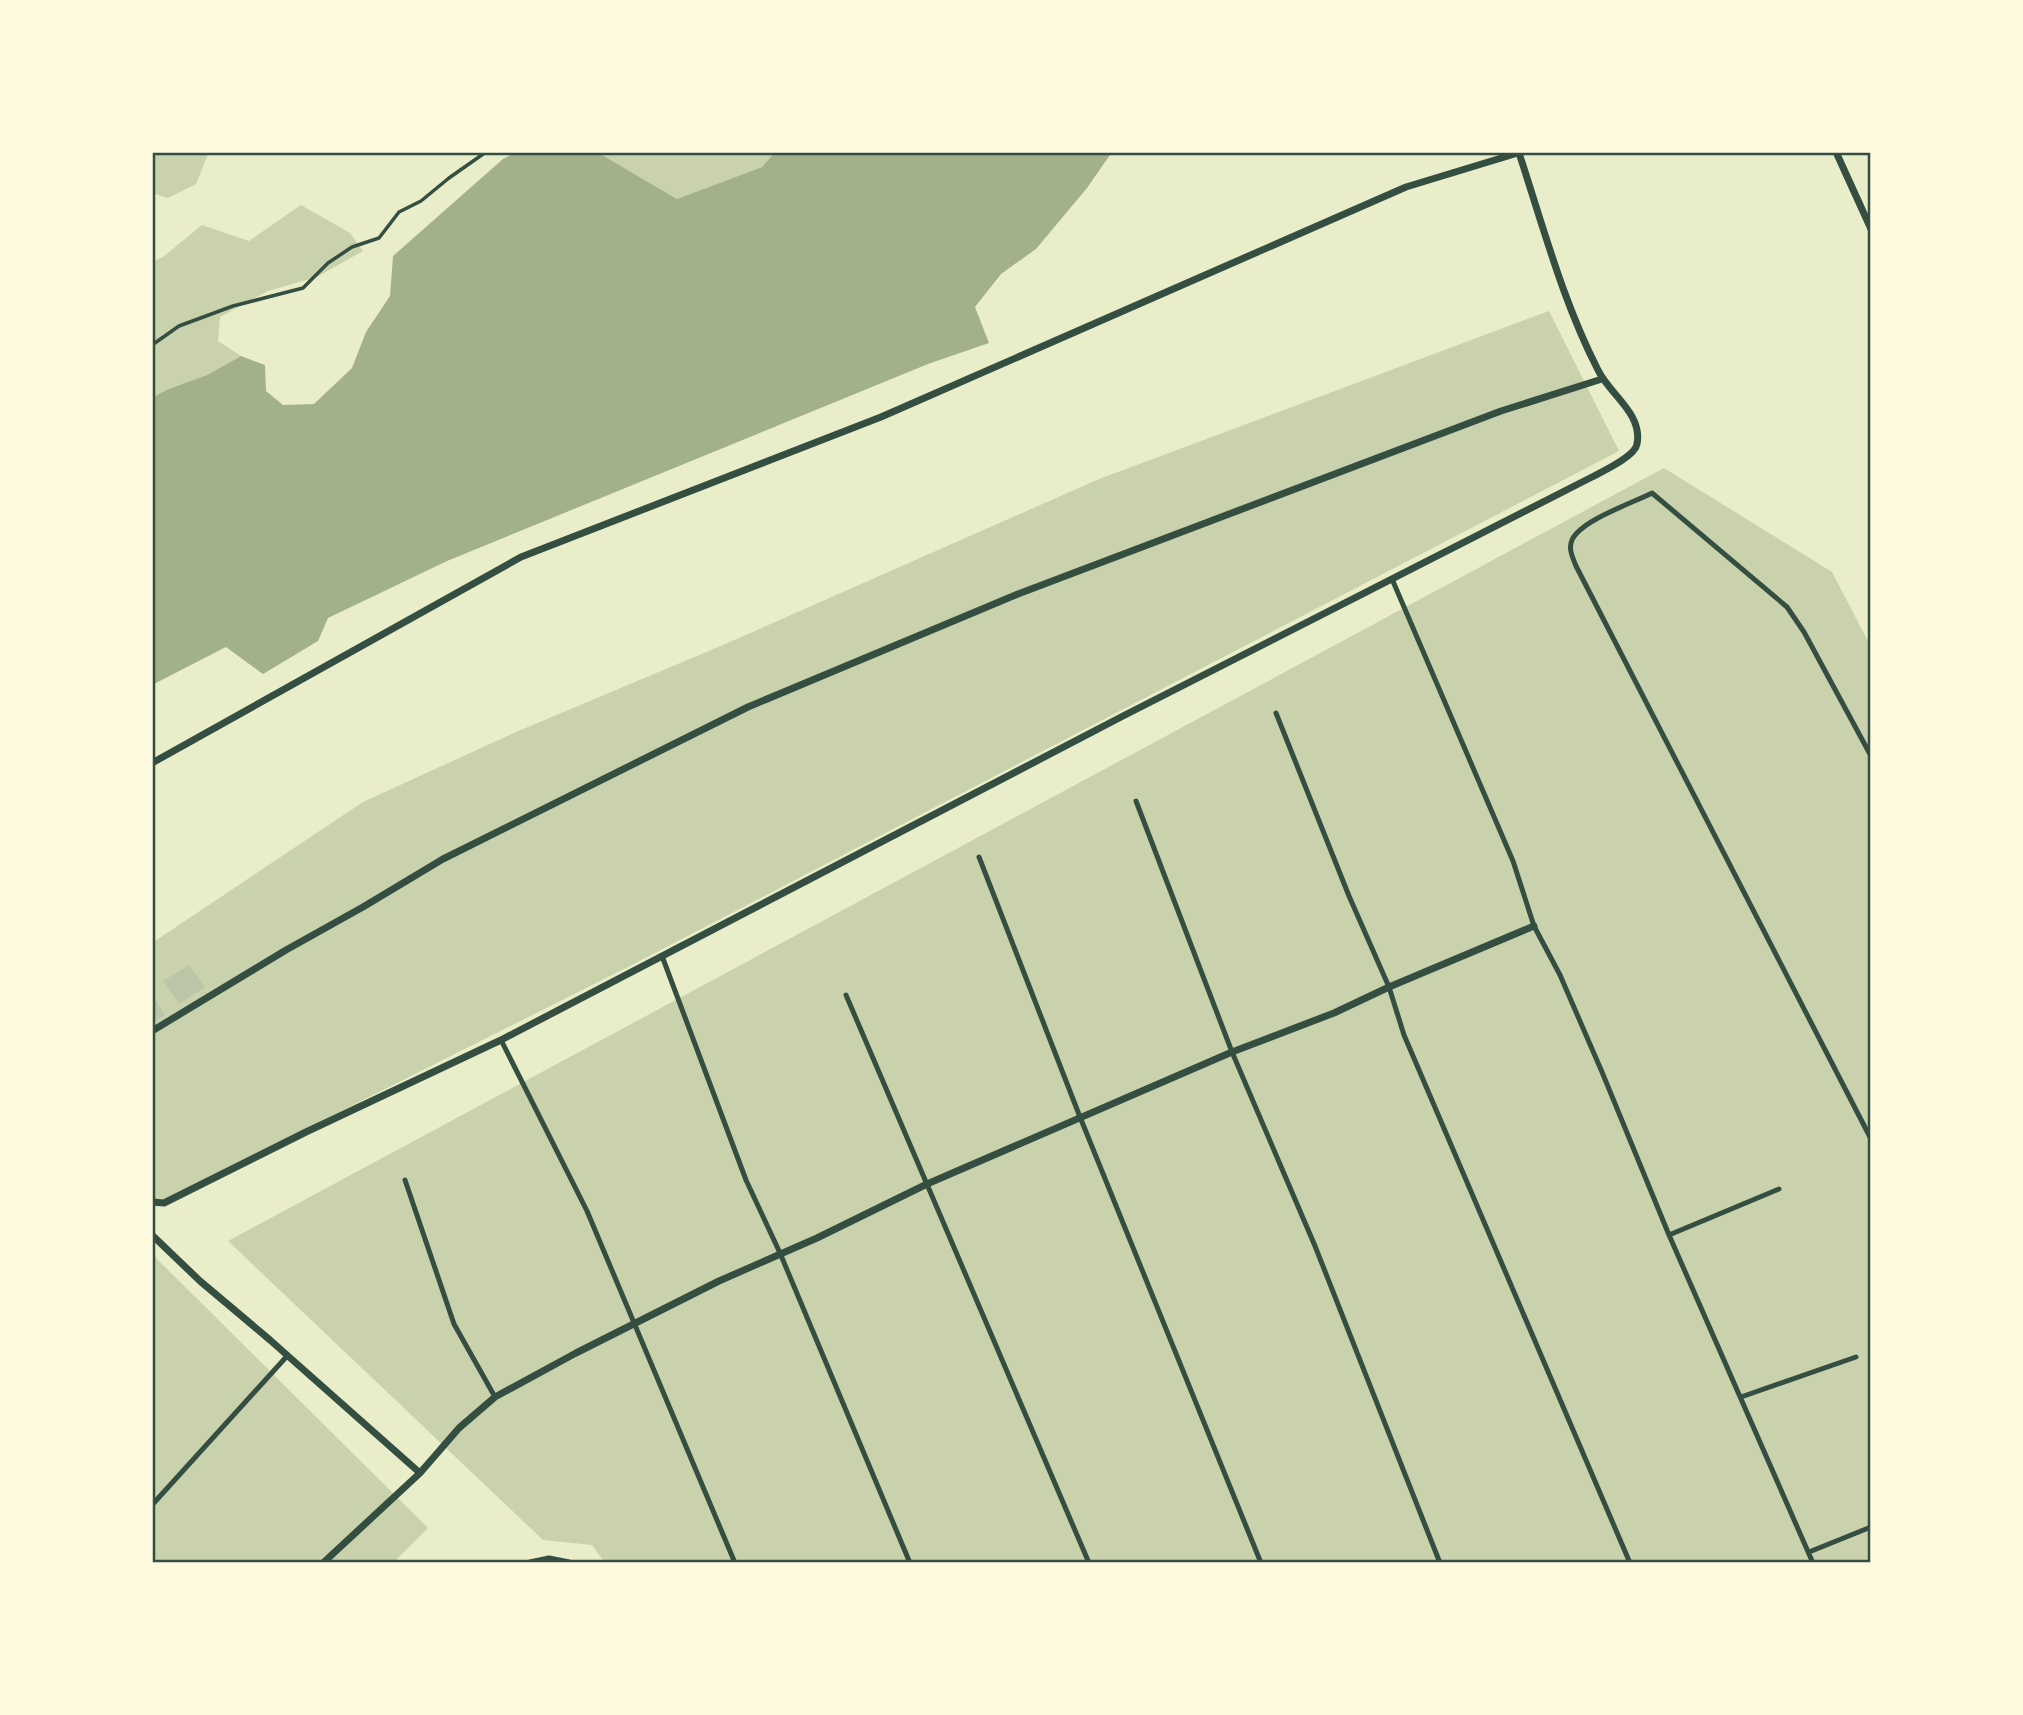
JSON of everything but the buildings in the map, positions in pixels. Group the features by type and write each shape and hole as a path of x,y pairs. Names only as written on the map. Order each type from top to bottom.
{"street":[{"path":"1836,152 1871,229"},
{"path":"152,763 521,557 881,416 1406,187 1520,153 1581,338 1602,379 1622,400 1631,415 1637,443 1634,450 1590,478 1111,722 501,1040 164,1203 152,1202"},
{"path":"152,1031 443,859 748,707 1031,589 1501,411 1602,379"},
{"path":"323,1563 419,1473 459,1428 495,1397 576,1353 719,1280 927,1184 1232,1052 1334,1013 1389,986 1534,926"},
{"path":"154,1240 419,1473"},
{"path":"530,1563 549,1559 569,1563"}],"lane":[{"path":"1871,756 1804,632 1787,607 1652,493 1587,525 1577,533 1570,552 1576,566 1871,1139"},
{"path":"1392,579 1513,861 1534,926 1576,1011 1813,1563"},
{"path":"1276,713 1349,897 1389,986 1404,1035 1630,1563"},
{"path":"1136,801 1232,1052 1315,1246 1440,1563"},
{"path":"979,857 1080,1117 1261,1563"},
{"path":"662,956 746,1181 780,1253 910,1563"},
{"path":"846,995 1089,1563"},
{"path":"501,1040 587,1211 735,1563"},
{"path":"405,1181 454,1324 495,1397"},
{"path":"1670,1234 1779,1189"},
{"path":"152,1505 288,1356"},
{"path":"1741,1397 1856,1357"},
{"path":"1808,1552 1871,1527"}],"path":[{"path":"152,345 179,326 233,306 303,288 328,263 352,247 379,238 399,212 421,201 485,152"}],"shaded area":[{"path":"152,152 209,152 196,184 168,198 152,193"},
{"path":"516,152 597,152 677,199 762,167 775,152 1112,152 1087,188 1036,249 1001,274 975,307 989,343 928,364 447,561 328,618 318,641 263,674 226,647 152,685 152,398 207,375 241,356 265,365 266,391 283,405 314,404 352,368 366,332 390,296 393,256 503,159"},
{"path":"597,152 775,152 762,167 677,199"},
{"path":"301,205 350,233 363,251 317,277 268,291 220,317 218,341 241,356 207,375 152,398 152,262 163,257 202,225 249,241"},
{"path":"1549,311 1619,451 628,967 152,1206 152,943 363,802 516,732 723,645 1099,479"},
{"path":"1664,468 1832,572 1871,647 1871,1563 605,1563 592,1545 543,1540 228,1241"},
{"path":"152,1254 428,1528 393,1563 152,1563"}]}
